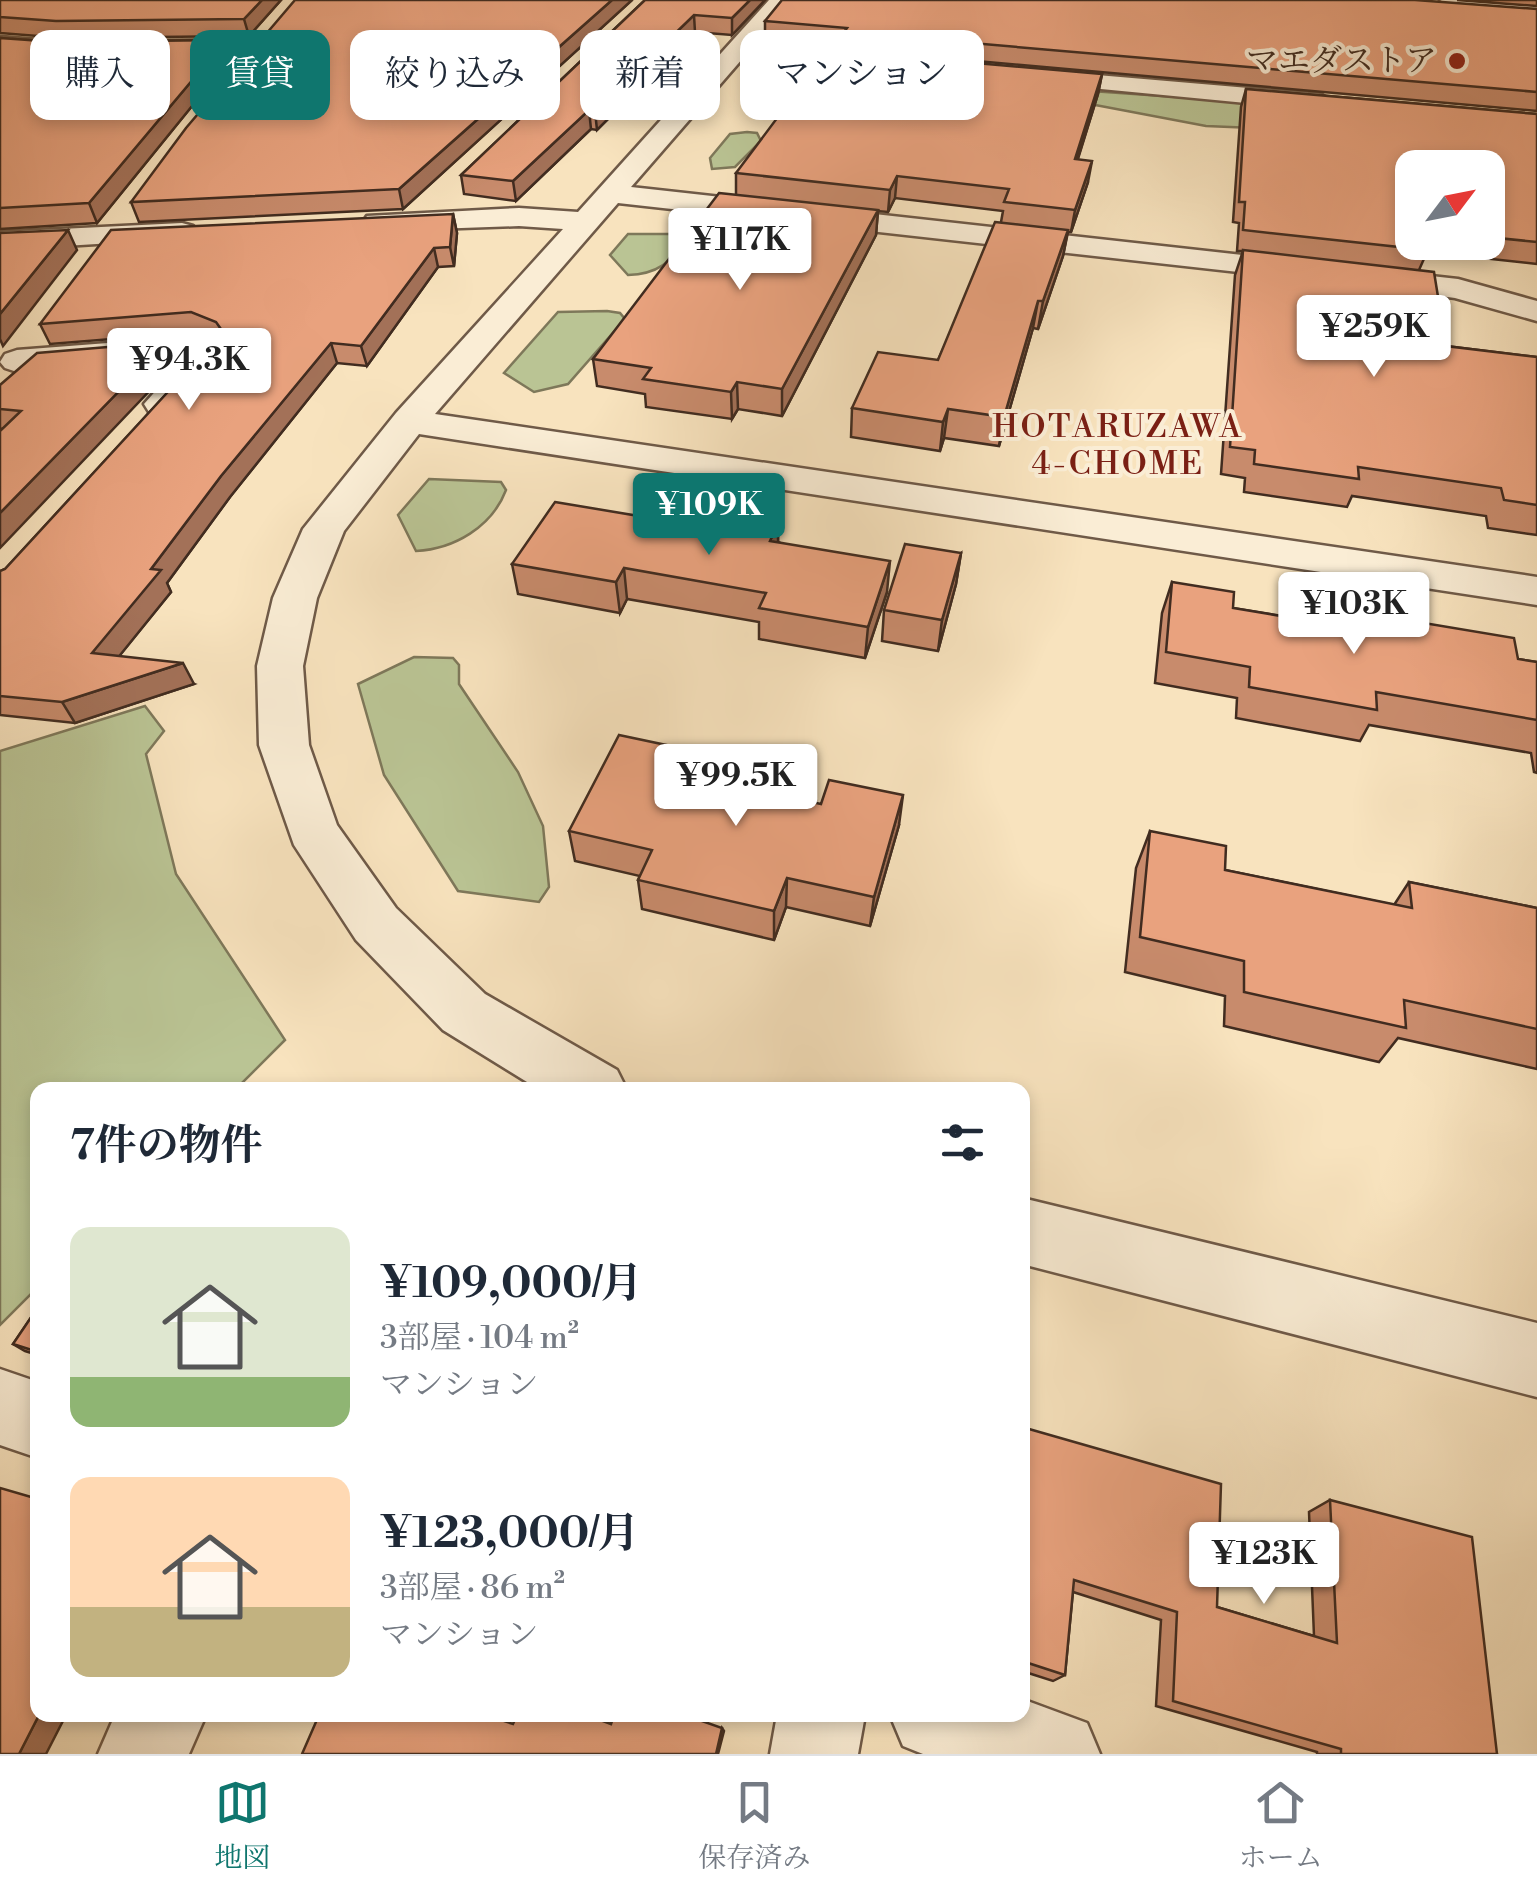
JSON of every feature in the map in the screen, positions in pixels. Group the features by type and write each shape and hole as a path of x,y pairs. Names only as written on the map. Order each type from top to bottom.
{"street":[{"path":"582,1082 464,1012 376,924 314,831 284,745 280,666 295,598 324,529 409,421 781,0"},
{"path":"1443,4 1537,6"},
{"path":"1487,5 1537,16"},
{"path":"272,30 278,23"},
{"path":"0,44 63,49 190,47"},
{"path":"998,73 1351,104"},
{"path":"415,220 442,194"},
{"path":"87,265 131,206"},
{"path":"358,223 519,216 597,207 1374,277 1458,289 1537,311"},
{"path":"0,241 204,231"},
{"path":"18,359 199,346 210,352 144,423"},
{"path":"409,421 1537,591"},
{"path":"1030,1233 1537,1360"},
{"path":"0,1407 30,1417"},
{"path":"142,1754 158,1722"},
{"path":"814,1754 820,1722"},
{"path":"956,1722 1056,1754"}],"green space":[{"path":"984,80 1347,109 1322,131 1206,126 1090,104 984,95"},
{"path":"757,133 761,141 735,167 712,169 710,158 730,134"},
{"path":"628,234 672,234 688,240 662,265 628,275 610,255"},
{"path":"558,312 620,313 625,319 568,384 534,392 504,373"},
{"path":"429,479 501,482 506,490 491,515 470,534 444,546 416,551 398,515"},
{"path":"414,657 453,658 459,665 459,684 518,772 543,826 549,887 539,902 458,891 384,775 358,684"},
{"path":"145,706 164,731 146,754 176,874 285,1040 243,1082 30,1082 30,1295 0,1325 0,751"}],"building":[{"path":"0,0 262,0 244,19 56,21 0,17"},
{"path":"295,0 612,0 560,46 560,30 350,30 350,120 477,120 399,189 131,202 193,120 330,120 330,30 269,30"},
{"path":"645,0 750,0 732,18 694,15 679,30 613,30"},
{"path":"782,0 1415,0 1537,9 1537,92 984,44 984,30 846,30 765,21"},
{"path":"0,38 30,40 30,120 159,120 89,203 0,208"},
{"path":"190,40 190,83 170,107 170,41"},
{"path":"580,62 580,118 513,181 461,175 519,120 560,120 560,81"},
{"path":"984,64 1102,74 1075,159 1092,161 1075,210 1004,202 1009,189 897,176 890,190 736,173 776,120 984,120"},
{"path":"1246,89 1537,114 1537,242 1505,239 1505,150 1395,150 1395,247 1243,230 1245,202 1239,202"},
{"path":"719,193 878,210 782,389 737,382 731,392 643,379 651,368 593,359"},
{"path":"453,214 450,247 434,248 361,346 331,343 221,476 151,569 161,570 92,653 183,663 62,702 0,696 0,571 223,332 216,322 191,312 40,324 111,230"},
{"path":"995,222 1068,230 1043,301 1038,301 1004,417 948,409 943,422 852,408 878,352 938,360"},
{"path":"68,230 0,314 0,233"},
{"path":"1243,250 1434,272 1446,346 1537,357 1537,505 1504,500 1501,488 1358,467 1359,479 1254,464 1255,450 1230,447"},
{"path":"167,342 0,513 0,431 21,411 0,409 0,385 37,353"},
{"path":"555,502 663,520 671,506 778,523 770,541 890,561 868,627 759,608 766,593 624,568 616,582 512,564"},
{"path":"905,544 961,553 942,620 884,610"},
{"path":"1172,582 1234,592 1233,608 1383,633 1382,616 1514,638 1518,659 1537,662 1537,720 1376,692 1377,710 1249,687 1250,667 1166,652"},
{"path":"619,735 685,749 674,773 821,804 829,780 903,795 874,897 787,878 774,911 638,880 652,850 569,831"},
{"path":"1150,831 1226,846 1225,870 1412,908 1409,882 1537,908 1537,1029 1404,1000 1406,1028 1244,992 1244,961 1140,937"},
{"path":"30,1319 30,1349 13,1344"},
{"path":"1030,1429 1221,1484 1217,1607 1337,1643 1330,1500 1472,1537 1497,1754 1341,1754 1341,1749 1173,1701 1177,1612 1074,1580 1065,1675 1030,1664"},
{"path":"0,1488 30,1497 30,1722 35,1722 19,1754 0,1754"},
{"path":"316,1722 705,1722 722,1728 716,1754 302,1754"}],"place":[{"name":"マエダストア","path":"1457,61"}],"district":[{"name":"HOTARUZAWA 4-CHOME","path":"1118,446"}]}
